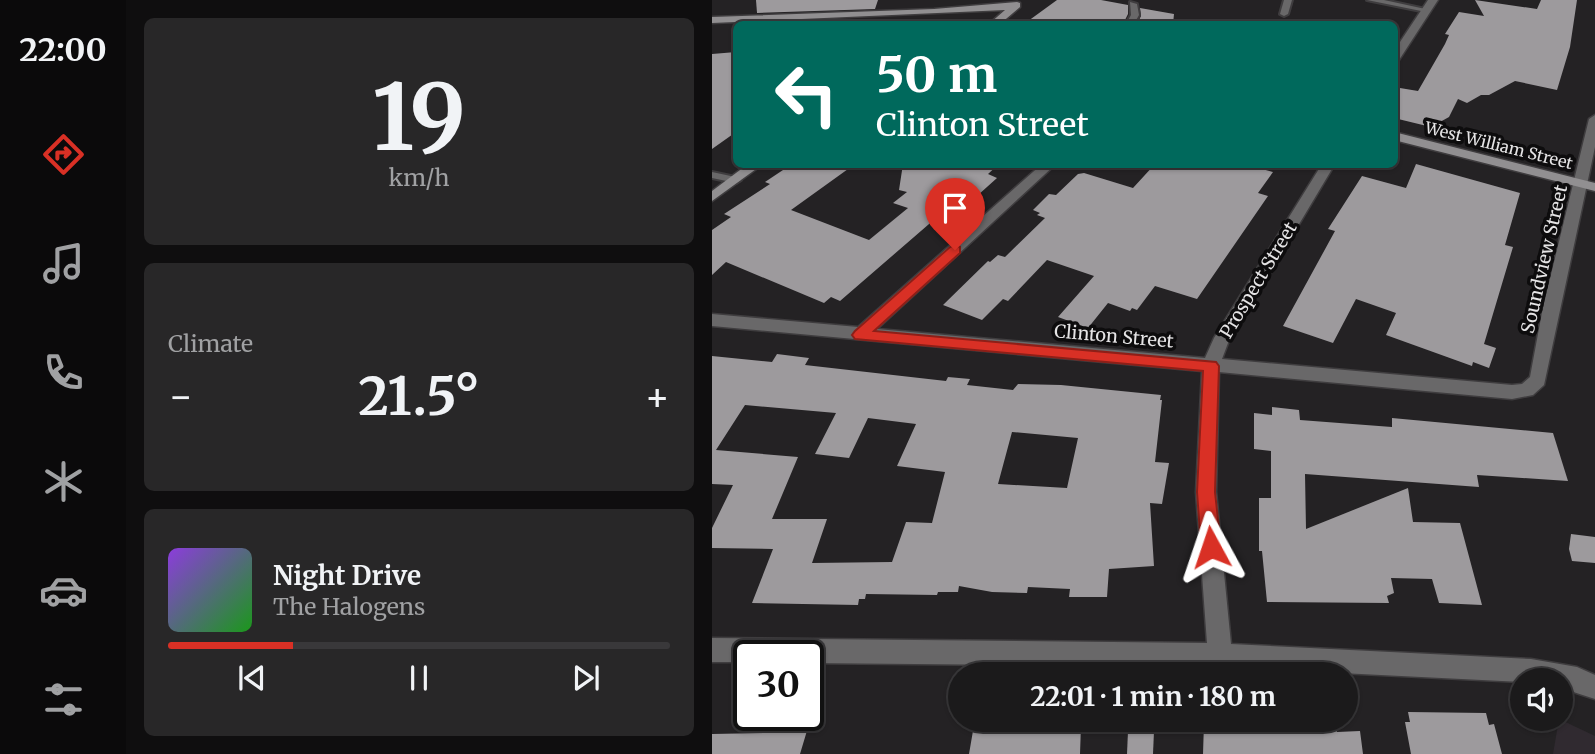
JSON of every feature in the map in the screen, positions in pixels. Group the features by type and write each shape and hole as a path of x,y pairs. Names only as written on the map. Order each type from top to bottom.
{"street":[{"path":"1398,54 1433,0"},
{"path":"712,20 934,12 1019,3"},
{"path":"998,21 1019,3"},
{"path":"934,12 959,20"},
{"name":"Soundview Street","path":"1512,392 1527,390 1538,380 1551,307 1588,186 1595,119"},
{"name":"West William Street","path":"1398,137 1588,186"},
{"path":"712,198 752,168"},
{"path":"860,335 1046,168"},
{"name":"Prospect Street","path":"1220,655 1206,492 1211,366 1220,342 1327,168"},
{"name":"Clinton Street","path":"712,320 1512,392"},
{"path":"712,650 1220,655 1531,671 1577,679 1595,687"}],"lane":[{"path":"1284,14 1288,0"},
{"path":"1371,0 1426,10"},
{"path":"1132,21 1135,15 1133,5"},
{"path":"712,175 736,180"}],"shaded area":[{"path":"1573,726 1595,736 1595,754 1553,754 1557,731 1573,731"}],"building":[{"path":"756,0 878,0 875,9 757,13"},
{"path":"1057,0 1101,0 1128,5 1124,21 1028,21"},
{"path":"1475,0 1537,9 1541,0 1577,0 1570,47 1557,90 1515,81 1467,103 1458,99 1449,117 1431,127 1398,119 1400,88 1418,91 1445,44 1449,35 1445,34 1459,12 1484,16"},
{"path":"1140,8 1174,14 1173,21 1138,21"},
{"path":"871,19 870,21 825,21"},
{"path":"733,52 733,134 712,149 712,54"},
{"path":"1416,164 1520,193 1505,245 1513,247 1484,344 1496,348 1489,368 1473,362 1472,366 1386,335 1396,313 1356,299 1333,343 1283,326 1335,231 1328,229 1362,176 1406,188"},
{"path":"786,168 849,168 791,210 869,240 908,208 893,203 907,192 899,190 902,168 995,168 988,174 997,178 948,222 936,218 840,301 831,297 824,303 726,262 712,275 712,230 731,217 724,214 770,184 765,182"},
{"path":"1151,168 1258,168 1273,172 1258,193 1268,196 1197,299 1155,286 1137,310 1132,308 1130,311 1108,303 1088,328 1058,317 1094,276 1047,260 1008,301 1003,299 982,320 943,305 988,261 998,255 1005,257 1045,218 1033,210 1049,194 1056,195 1078,174 1084,173 1133,188"},
{"path":"777,354 809,358 805,365 946,381 948,377 970,379 967,385 1013,390 1018,384 1061,385 1161,395 1155,462 1169,463 1162,504 1150,503 1154,566 1109,569 1107,597 1069,597 1070,589 1028,587 1027,593 992,592 959,586 958,592 938,592 937,595 866,594 865,599 859,599 858,605 752,603 773,549 712,548 712,528 733,485 712,484 712,356 772,362","holes":["745,405 836,413 815,454 849,458 868,418 916,424 897,466 945,472 932,523 906,522 892,562 812,563 827,519 772,519 798,457 716,450","1012,432 1078,438 1067,488 998,484"]},
{"path":"1272,407 1299,410 1300,420 1392,427 1392,418 1553,433 1568,481 1477,475 1479,487 1305,474 1306,529 1408,488 1413,522 1460,523 1482,605 1439,603 1432,579 1391,578 1394,593 1387,596 1389,603 1267,602 1262,551 1259,551 1259,498 1271,498 1271,451 1254,449 1254,413 1272,415"},
{"path":"1571,534 1595,537 1595,563 1572,561 1569,549"},
{"path":"1408,712 1486,713 1489,725 1494,724 1502,754 1411,754 1405,722 1410,722"},
{"path":"807,731 800,754 712,754 712,734"},
{"path":"1360,731 1363,754 1203,754 1204,732"},
{"path":"973,732 1081,732 1080,754 969,754"},
{"path":"1128,732 1154,732 1153,754 1127,754"}],"route":[{"path":"955,250 860,335 1211,366 1206,492 1211,547"}]}
